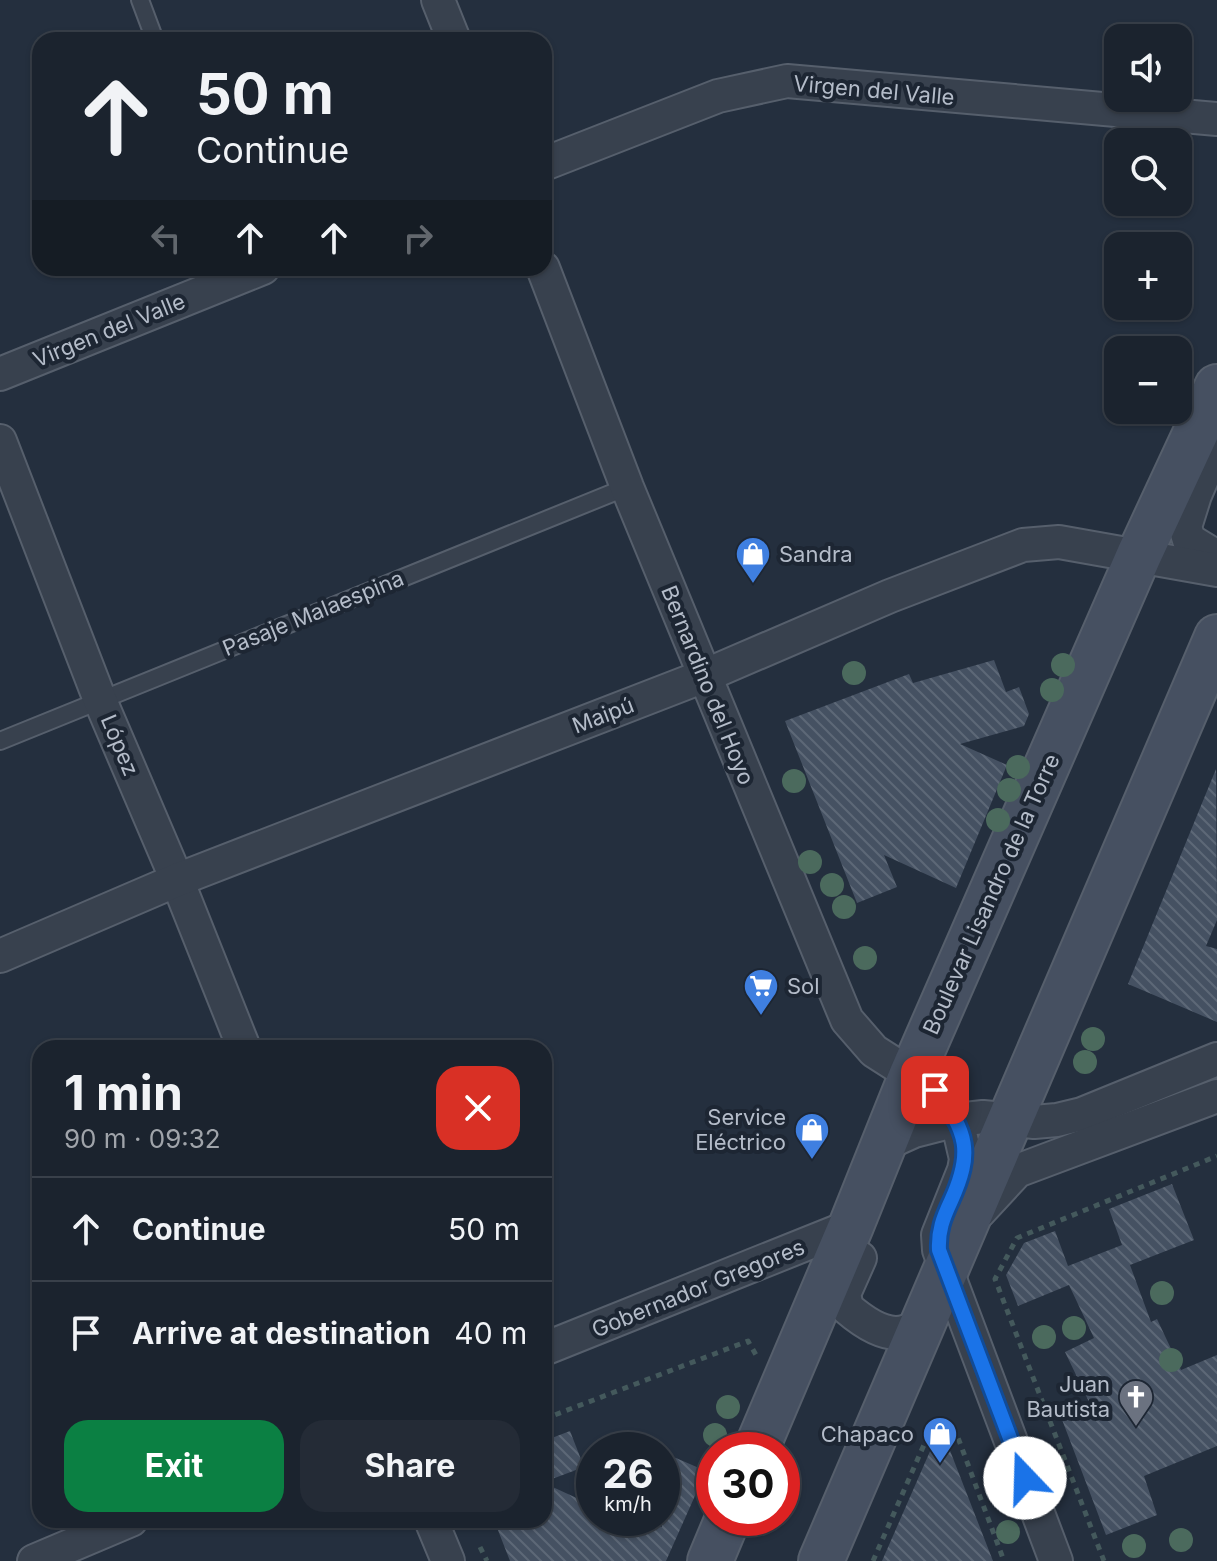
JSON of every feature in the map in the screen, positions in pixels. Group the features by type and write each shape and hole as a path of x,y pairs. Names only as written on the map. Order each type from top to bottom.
{"street":[{"path":"438,0 451,32"},
{"name":"Virgen del Valle","path":"552,161 718,96 787,81 1217,119"},
{"name":"Virgen del Valle","path":"0,374 235,276"},
{"name":"Bernardino del Hoyo","path":"546,276 627,487 847,1020 874,1051 935,1090 957,1120"},
{"name":"Boulevar Lisandro de la Torre","path":"764,1432 912,1074 1139,555 1217,387"},
{"name":"López","path":"0,441 100,700 241,1040"},
{"path":"1217,444 1185,527 1189,540 1217,557"},
{"name":"Maipú","path":"0,956 177,880 704,676 890,596 1023,545 1059,542 1217,570"},
{"path":"821,1561 1217,637"},
{"path":"924,1320 908,1331 884,1330 869,1324 847,1308 844,1294 883,1203 887,1184 881,1153 894,1140 914,1131 957,1120 983,1117 1057,1120 1082,1114 1217,1059"},
{"path":"953,1253 996,1193 1017,1171 1217,1096"},
{"path":"957,1120 966,1159 938,1235 953,1253 1056,1561"},
{"name":"Gobernador Gregores","path":"552,1346 851,1226"},
{"path":"34,1561 112,1528"},
{"path":"434,1528 448,1561"},
{"path":"710,1561 720,1536"}],"lane":[{"path":"140,0 152,32"},
{"name":"Pasaje Malaespina","path":"0,741 627,487"}],"path":[{"path":"1104,1561 995,1279 1017,1238 1217,1156"},
{"path":"552,1416 748,1341 759,1360"},
{"path":"873,1561 927,1438 957,1435 1004,1561"}],"building":[{"path":"994,660 1006,692 1019,687 1029,714 1024,726 960,744 1007,765 956,888 884,855 897,887 857,903 785,721 909,674 913,683"},
{"path":"1216,769 1217,920 1206,946 1217,949 1217,1022 1128,984"},
{"path":"1172,1184 1194,1240 1130,1265 1151,1322 1157,1319 1181,1370 1217,1355 1217,1446 1144,1476 1157,1515 1106,1535 1061,1417 1091,1406 1065,1352 1094,1338 1069,1285 1018,1306 1006,1275 1024,1243 1055,1231 1068,1266 1122,1245 1109,1209"},
{"path":"570,1431 576,1446 576,1470 552,1479 552,1438"},
{"path":"949,1448 993,1561 882,1561 931,1449"},
{"path":"680,1460 696,1467 696,1494 680,1530"},
{"path":"552,1487 576,1498 576,1536 677,1536 666,1561 510,1561 497,1528 552,1528"}],"place":[{"name":"Sandra","path":"753,585"},
{"name":"Sol","path":"761,1017"},
{"name":"Service Eléctrico","path":"812,1161"},
{"name":"Juan Bautista","path":"1136,1428"},
{"name":"Chapaco","path":"940,1465"}],"route":[{"path":"935,1090 957,1120 966,1159 943,1217 938,1235 939,1250 1025,1478"}]}
